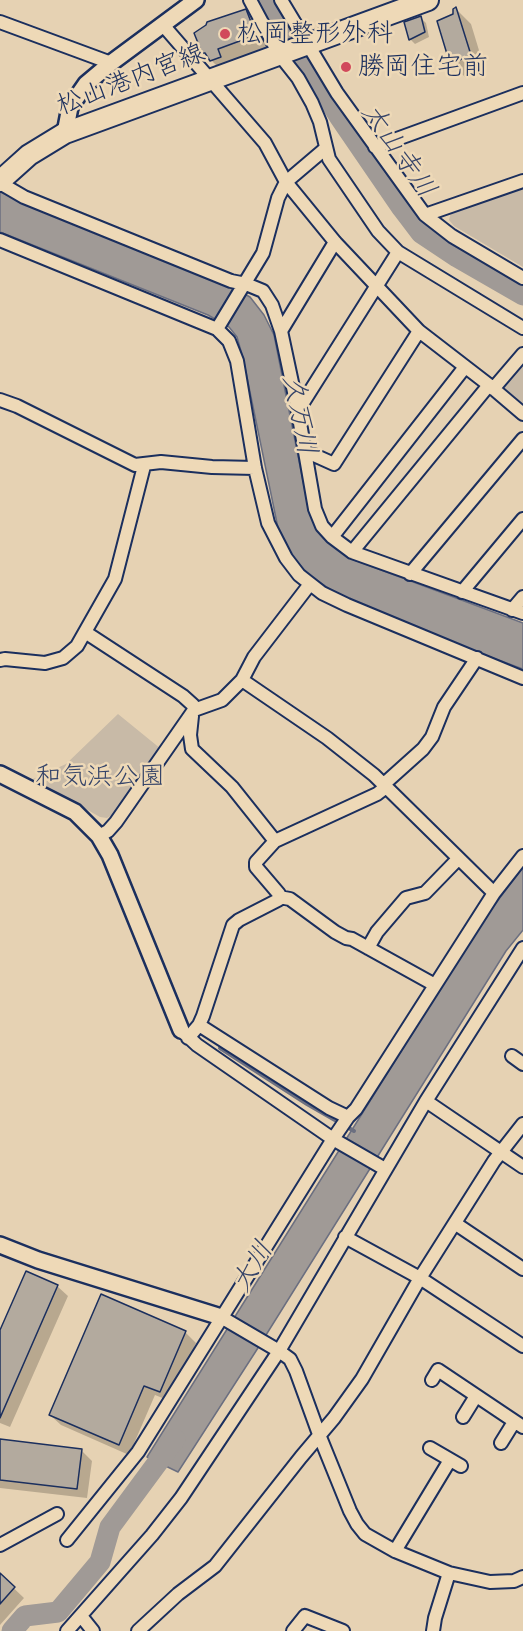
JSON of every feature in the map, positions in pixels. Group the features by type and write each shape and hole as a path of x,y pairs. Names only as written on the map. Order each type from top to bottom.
{"main road":[{"name":"松山港内宮線","path":"0,182 29,155 65,133 428,0"}],"street":[{"path":"65,133 67,115 78,94 94,76 196,0"},
{"path":"250,0 293,49 338,93 425,215 452,236 523,278"},
{"path":"281,0 298,78 320,122 329,159 378,231 398,252 523,328"},
{"path":"0,22 111,63"},
{"path":"163,25 265,143 286,182 335,242 419,331 523,414"},
{"path":"375,147 523,93"},
{"path":"218,326 263,253 278,198 286,182 326,148"},
{"path":"425,215 523,181"},
{"path":"0,182 35,201 244,287 263,291 268,297 281,331 297,405 315,509 322,526 352,552 410,574 518,612 523,597"},
{"path":"0,240 218,326 229,341 237,361 255,468 268,523 272,535 299,575 310,584 347,605 523,678"},
{"path":"281,331 335,242"},
{"path":"297,405 304,401 398,252"},
{"path":"306,455 314,455 334,464 419,331"},
{"path":"352,552 491,387 523,354"},
{"path":"332,537 465,368"},
{"path":"0,400 17,406 126,462 144,466 152,462 161,462 255,468"},
{"path":"410,574 523,440"},
{"path":"0,660 45,663 63,658 77,646 115,579 144,466"},
{"path":"462,592 523,519"},
{"path":"99,836 108,831 116,822 193,713 222,700 242,680 254,657 310,584"},
{"path":"85,632 190,701 193,713 190,735 192,748"},
{"path":"279,897 279,894 255,867 256,862 276,841 377,794 423,749 432,737 444,707 477,658"},
{"path":"242,680 327,738 385,786 494,892"},
{"path":"171,745 178,744 192,748 232,787 276,841"},
{"path":"0,774 75,812 99,836 110,855 184,1034 383,1168"},
{"path":"67,1540 138,1452 347,1118 356,1109 494,892 523,856"},
{"path":"368,948 377,932 406,898 425,893 458,859"},
{"path":"184,1034 199,1025 213,990 233,925 278,900 279,897"},
{"path":"279,897 290,899 335,932 435,985"},
{"path":"67,1631 152,1535 181,1498 345,1237 383,1168 523,948"},
{"path":"199,1025 347,1118"},
{"path":"512,1056 523,1064"},
{"path":"426,1101 523,1167"},
{"path":"138,1631 178,1594 215,1566 301,1457 320,1437 362,1379 420,1278 494,1161 523,1124"},
{"path":"456,1224 523,1269"},
{"path":"345,1237 420,1278 523,1346"},
{"path":"0,1245 38,1260 223,1318 276,1349 290,1359 297,1371 320,1437 357,1524 365,1534 395,1551 450,1574 490,1582 514,1581 523,1577"},
{"path":"432,1380 438,1370 519,1424 501,1443"},
{"path":"463,1417 476,1396"},
{"path":"395,1551 456,1463 430,1448"},
{"path":"0,1545 57,1514"},
{"path":"433,1631 450,1574"},
{"path":"81,1616 93,1631"},
{"path":"293,1631 304,1616 343,1631"}],"green space":[{"path":"523,184 523,267 454,226 449,220 452,208"},
{"path":"523,363 523,408 501,389"},
{"name":"和気浜公園","path":"118,714 161,749 114,814 107,818 100,817 33,779 66,764"}],"shaded area":[{"path":"0,192 230,286 250,297 264,315 274,335 309,511 317,528 349,558 523,623 523,669 428,634 334,592 308,574 291,555 278,528 243,358 237,337 229,327 208,315 0,232"},
{"path":"523,867 523,930 506,951 256,1351 178,1472 147,1457 484,919"}],"building":[{"path":"456,7 471,55 450,64 437,21 453,14 453,9"},
{"name":"松岡整形外科","path":"246,9 256,35 218,49 221,57 210,61 205,53 202,53 194,33 207,22"},
{"path":"421,16 425,32 409,40 404,22"},
{"path":"26,1271 58,1285 0,1418 0,1330"},
{"path":"101,1294 186,1331 160,1392 144,1386 119,1445 49,1415"},
{"path":"0,1439 82,1449 77,1489 0,1480"},
{"path":"0,1573 15,1587 0,1604"}],"waterway":[{"name":"太山寺川","path":"266,0 339,116 421,233 457,257 523,295"},
{"path":"220,1048 354,1131"},
{"name":"大川","path":"12,1631 25,1616 58,1612 100,1562 110,1527 175,1439"}],"place":[{"name":"松岡整形外科","path":"225,34"},
{"name":"勝岡住宅前","path":"346,67"}],"water label":[{"name":"久万川","path":"299,415"}]}
